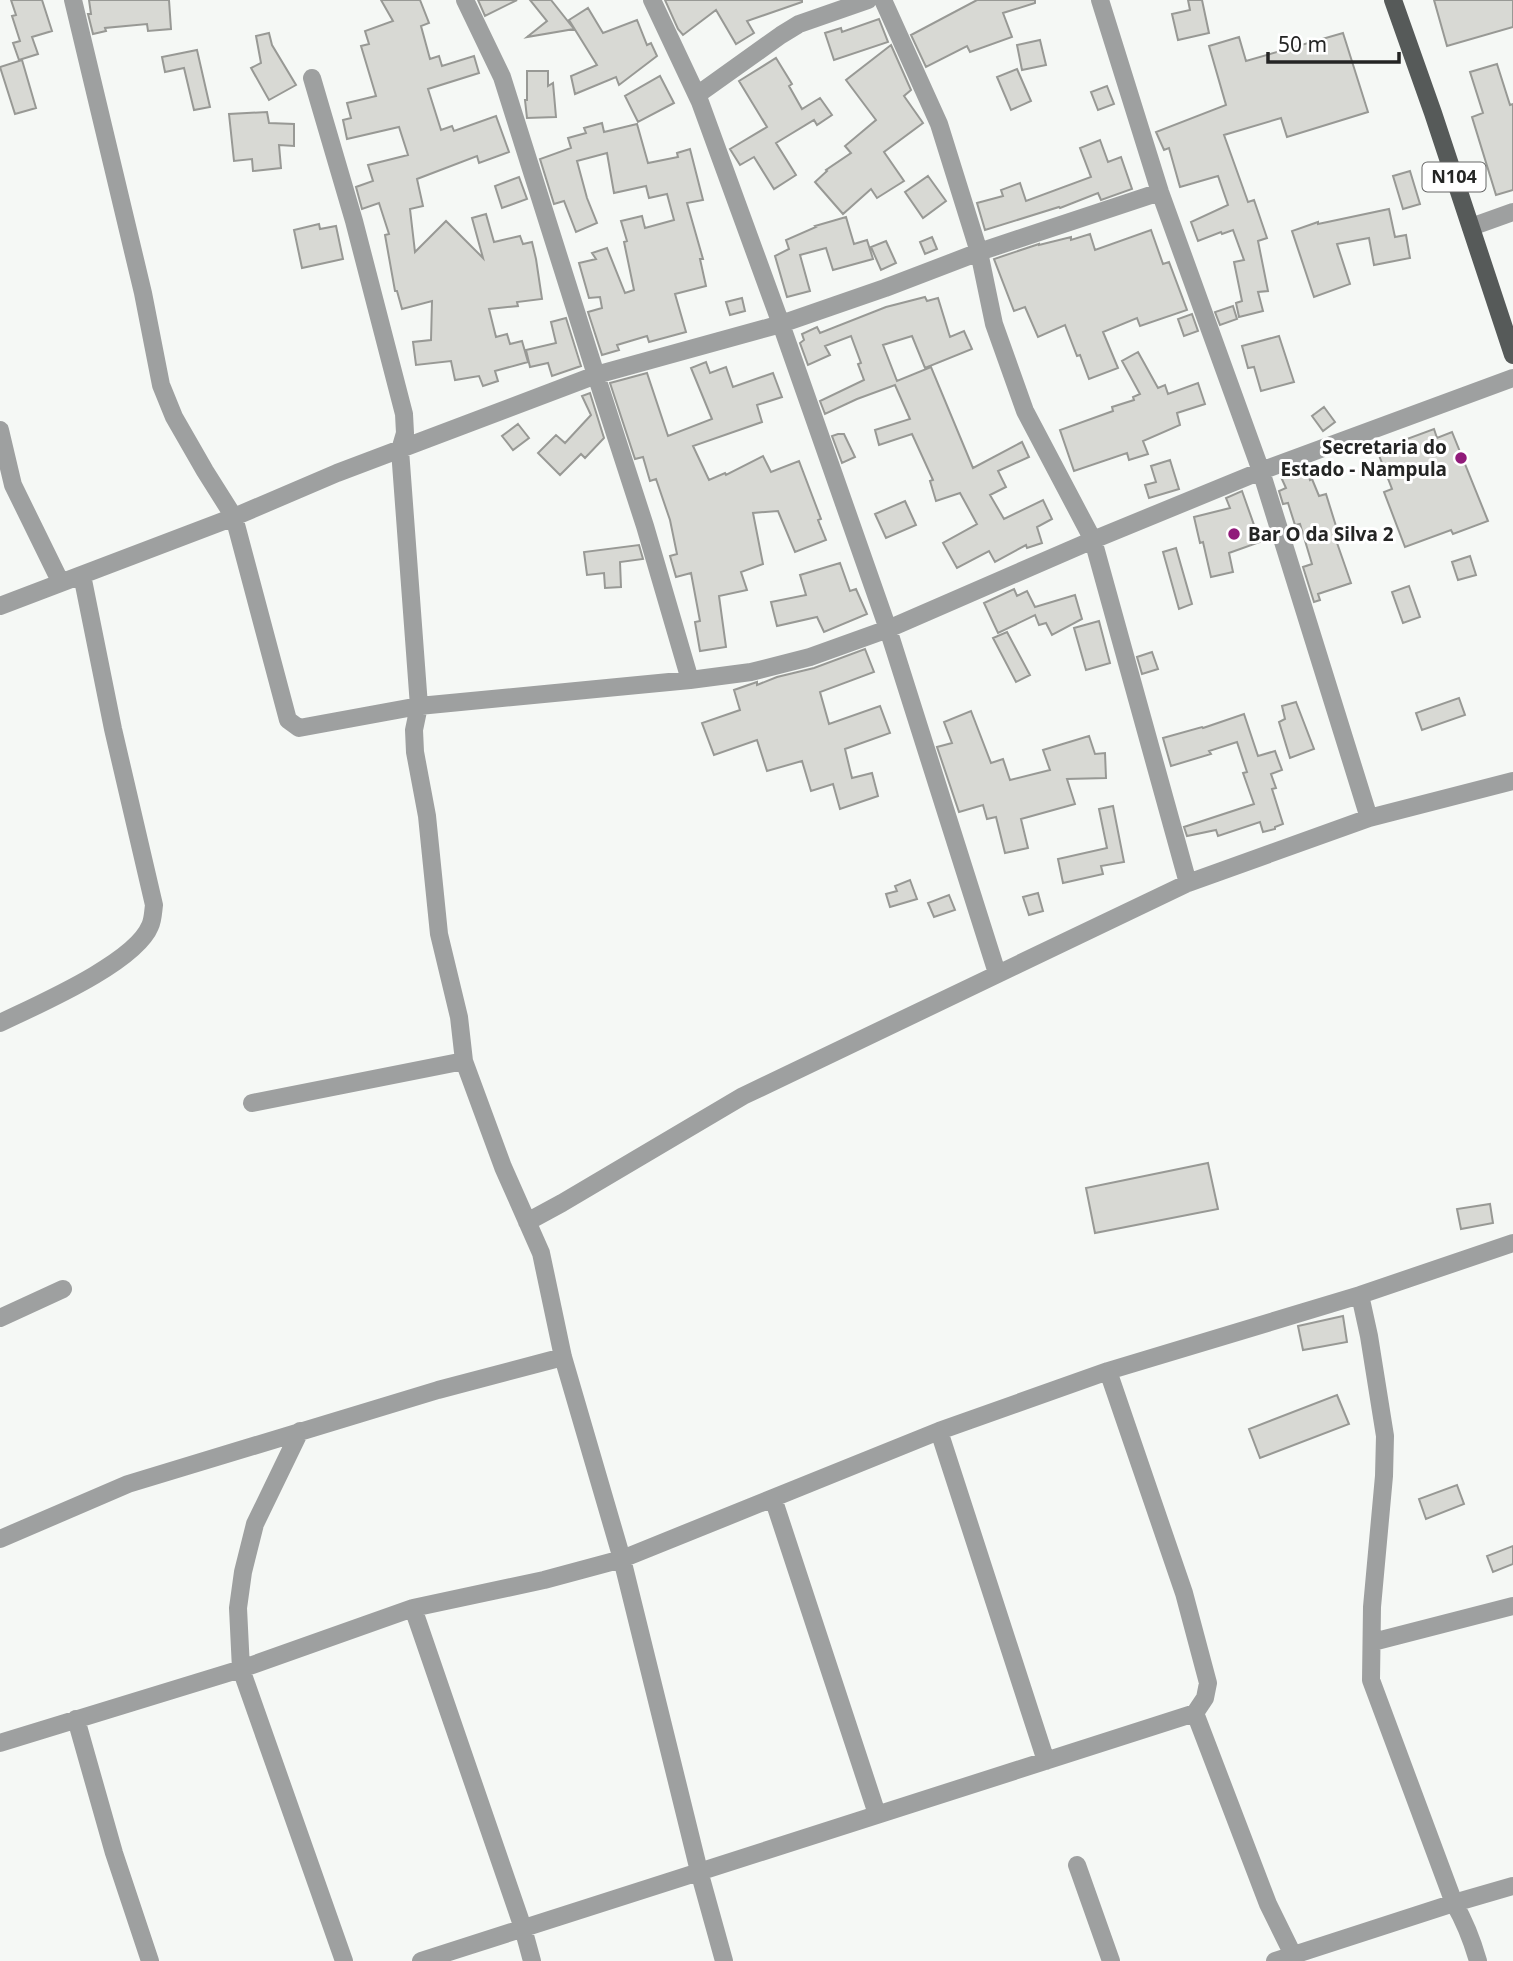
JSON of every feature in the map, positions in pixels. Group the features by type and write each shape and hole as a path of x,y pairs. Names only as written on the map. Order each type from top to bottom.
{"main road":[{"name":"N104","path":"1393,0 1513,355"}],"street":[{"path":"73,0 143,293 162,385 174,418 234,517 288,720 299,728 419,706 751,672 810,657 888,629 1261,471 1513,378"},
{"path":"465,0 502,77 645,526 690,680"},
{"path":"652,0 697,95 781,324 888,629 997,973"},
{"path":"697,95 799,24 868,0"},
{"path":"883,0 939,124 979,253 994,324 1025,411 1093,540 1188,883"},
{"path":"1100,0 1160,192 1261,471 1369,818"},
{"path":"312,78 354,221 404,414 405,433 400,450 419,706 414,730 415,752 427,817 439,934 459,1017 464,1061 503,1167 541,1253 563,1357 622,1559 724,1961"},
{"path":"0,606 234,517 337,473 596,376 781,324 1160,192"},
{"path":"1471,228 1513,212"},
{"path":"0,429 13,485 61,583"},
{"path":"0,1023 117,962 137,944 150,927 155,905 113,729 82,575"},
{"path":"527,1222 743,1096 1188,883 1369,818 1513,781"},
{"path":"252,1103 464,1061"},
{"path":"0,1743 241,1669 413,1608 544,1580 622,1559 939,1431 1108,1371 1360,1295 1513,1244"},
{"path":"0,1318 63,1289"},
{"path":"1360,1295 1385,1436 1373,1607 1371,1680 1478,1961"},
{"path":"0,1539 128,1484 438,1390 563,1357"},
{"path":"421,1961 1195,1713 1205,1698 1208,1683 1184,1593 1108,1371"},
{"path":"939,1431 1046,1761"},
{"path":"300,1432 255,1524 243,1572 238,1608 241,1669 344,1961"},
{"path":"773,1499 877,1814"},
{"path":"1373,1643 1513,1606"},
{"path":"413,1608 532,1961"},
{"path":"1195,1713 1268,1905 1294,1958"},
{"path":"76,1719 114,1853 150,1961"},
{"path":"1077,1865 1111,1961"},
{"path":"1275,1961 1294,1958 1454,1903 1513,1886"}],"building":[{"path":"11,0 42,0 52,31 32,37 38,54 19,60 13,43 20,41 12,16 16,15"},
{"path":"89,0 169,0 171,29 148,31 147,24 105,28 106,31 93,34 88,14 91,14"},
{"path":"381,0 420,0 429,23 421,26 430,59 439,56 442,66 474,56 479,73 428,89 441,130 452,126 454,131 496,116 509,152 479,163 477,156 417,179 423,206 410,209 415,252 446,221 483,258 472,218 486,214 494,242 520,236 523,244 532,242 542,299 517,302 518,306 489,309 496,337 507,334 510,344 522,341 528,362 495,371 498,381 483,386 479,376 455,380 451,361 416,365 413,342 431,340 432,301 402,309 395,291 385,235 389,234 379,203 362,209 356,187 373,181 368,165 408,155 399,127 347,139 343,120 351,118 347,103 376,96 361,46 369,44 365,31 393,21"},
{"path":"478,0 517,0 485,16"},
{"path":"530,0 551,0 574,29 527,37 547,21"},
{"path":"665,0 802,2 747,21 754,33 736,44 716,10 683,35"},
{"path":"977,0 1035,0 1035,3 1003,13 1012,37 970,52 967,46 926,67 911,35"},
{"path":"1188,0 1202,0 1209,33 1178,40 1172,14 1190,10"},
{"path":"1434,0 1513,0 1513,27 1447,46"},
{"path":"588,8 603,33 637,20 647,45 651,43 657,56 619,85 616,77 575,94 571,76 597,65 569,20"},
{"path":"879,19 888,42 834,60 825,33 841,28 842,32"},
{"path":"269,33 272,45 296,85 269,100 251,68 261,63 256,36"},
{"path":"1343,33 1368,112 1287,137 1281,118 1224,135 1248,202 1254,200 1267,238 1258,241 1268,291 1258,292 1263,311 1239,317 1236,303 1242,301 1234,262 1244,260 1233,230 1198,241 1191,222 1228,205 1218,176 1180,187 1169,148 1164,150 1156,132 1226,105 1209,46 1239,37 1246,61"},
{"path":"1040,40 1046,65 1022,70 1017,45"},
{"path":"891,45 911,90 904,96 923,123 884,152 904,181 877,198 871,189 843,214 815,182 826,170 851,153 845,146 876,120 846,80"},
{"path":"197,50 210,107 194,110 184,68 165,72 162,57"},
{"path":"776,58 792,84 789,86 802,109 820,98 832,115 817,125 814,120 776,143 796,175 774,189 754,157 740,165 730,149 767,127 739,81"},
{"path":"22,60 36,108 15,114 0,67"},
{"path":"1497,64 1510,105 1513,104 1513,190 1496,195 1472,117 1483,113 1470,72"},
{"path":"1017,69 1031,101 1011,110 997,77"},
{"path":"527,71 548,71 548,86 553,83 556,117 527,118"},
{"path":"660,76 674,103 638,122 625,96"},
{"path":"1107,86 1114,104 1098,110 1091,92"},
{"path":"267,112 269,123 294,124 294,146 279,145 281,168 253,171 252,159 234,161 229,114"},
{"path":"602,123 604,132 637,124 648,163 678,157 677,153 690,149 703,200 687,203 703,259 700,259 706,286 675,294 686,332 649,342 647,336 617,345 619,350 602,355 588,312 602,308 600,297 589,298 579,263 596,259 592,253 607,248 625,293 634,290 624,242 627,241 621,221 642,216 645,228 674,220 667,194 649,198 646,186 614,193 607,153 577,161 597,223 576,232 564,201 554,204 540,159 571,148 568,138 586,133 584,128"},
{"path":"1100,140 1108,162 1121,157 1132,189 1101,200 1098,193 1060,208 985,230 977,203 1003,196 1001,190 1020,183 1026,201 1091,177 1080,148"},
{"path":"1410,171 1420,204 1403,209 1393,176"},
{"path":"928,176 946,201 923,218 905,192"},
{"path":"519,177 527,199 502,208 495,186"},
{"path":"1389,209 1395,237 1406,235 1410,258 1374,265 1369,238 1337,244 1350,284 1314,297 1292,231 1318,222"},
{"path":"846,217 854,244 867,240 873,259 833,270 826,248 800,255 810,291 787,297 775,256 789,249 786,240 815,226"},
{"path":"319,224 320,229 336,226 343,259 302,268 294,230"},
{"path":"1151,230 1163,264 1169,262 1187,310 1140,326 1137,318 1103,332 1118,368 1089,379 1065,325 1038,337 1025,307 1014,311 994,259 1039,244 1071,237 1071,240 1090,234 1095,250"},
{"path":"932,237 937,249 925,254 920,242"},
{"path":"886,241 896,263 881,270 871,247"},
{"path":"925,297 927,301 938,298 950,337 964,331 972,349 925,368 912,336 883,345 897,381 931,367 973,468 1022,442 1029,457 998,471 1006,487 990,495 1004,519 1043,500 1052,519 1037,527 1042,543 1027,548 1026,545 995,562 989,551 957,568 943,543 977,524 960,493 936,501 930,481 933,480 912,434 879,445 875,430 910,419 895,385 825,414 820,401 864,380 858,364 861,363 851,336 825,346 830,355 808,365 800,343 804,340 802,334 817,327 820,333 886,307"},
{"path":"742,298 745,311 730,315 726,302"},
{"path":"1233,306 1237,319 1220,325 1215,312"},
{"path":"1192,314 1198,331 1184,336 1178,319"},
{"path":"566,318 581,366 552,376 548,363 530,367 526,350 556,343 551,322"},
{"path":"1279,336 1294,382 1261,391 1254,367 1248,368 1242,346"},
{"path":"1138,352 1158,388 1165,385 1168,394 1198,383 1205,404 1177,413 1180,425 1143,441 1148,454 1129,460 1127,453 1074,471 1060,430 1113,411 1112,407 1134,400 1133,397 1140,394 1122,361"},
{"path":"706,362 710,373 726,367 733,387 773,373 782,397 757,405 762,422 693,446 709,480 725,473 726,475 763,456 771,472 799,461 826,540 795,552 778,511 753,513 763,564 741,572 747,590 719,596 726,647 700,651 695,622 700,621 691,573 676,577 670,556 677,554 670,520 656,479 650,481 643,457 635,459 610,383 647,373 668,436 712,419 691,368"},
{"path":"590,393 604,438 585,458 581,454 560,475 538,453 556,435 565,443 591,415 582,396"},
{"path":"1324,407 1335,422 1323,431 1312,416"},
{"path":"518,424 529,438 513,450 502,436"},
{"path":"1434,429 1437,438 1452,432 1488,521 1453,534 1451,530 1405,547 1384,492 1392,489 1377,450"},
{"path":"844,434 855,457 842,463 832,436"},
{"path":"1170,460 1179,489 1149,498 1145,485 1156,482 1151,466"},
{"path":"1306,469 1319,496 1326,494 1340,539 1336,540 1351,583 1318,594 1320,600 1314,602 1303,567 1312,564 1300,524 1295,525 1288,503 1283,504 1279,491 1286,488 1281,477"},
{"path":"1242,491 1260,542 1229,553 1233,572 1211,577 1194,517 1230,508 1226,498"},
{"path":"905,501 916,525 886,538 875,514"},
{"path":"639,545 643,559 620,562 621,587 605,588 604,573 587,575 584,552"},
{"path":"1176,548 1192,604 1179,609 1163,552"},
{"path":"1470,556 1476,575 1458,580 1452,562"},
{"path":"840,563 850,591 856,589 867,614 824,632 817,617 777,626 771,602 806,595 800,575"},
{"path":"1409,586 1420,617 1403,623 1392,592"},
{"path":"1014,589 1017,596 1027,591 1035,607 1075,595 1082,619 1052,635 1046,623 1039,625 1035,615 998,633 984,603"},
{"path":"1099,621 1110,663 1086,670 1074,628"},
{"path":"1007,632 1030,675 1016,682 993,638"},
{"path":"865,649 874,672 820,692 829,724 880,706 890,733 845,749 852,778 872,773 878,796 840,809 833,784 811,791 802,761 767,771 757,740 714,755 702,723 740,710 734,690 814,668"},
{"path":"1152,652 1158,669 1142,674 1137,657"},
{"path":"1459,698 1465,715 1422,730 1416,713"},
{"path":"1296,702 1314,749 1290,758 1279,722 1285,719 1282,706"},
{"path":"971,711 991,763 1003,759 1010,780 1050,770 1043,750 1089,736 1095,754 1105,753 1106,778 1067,779 1075,804 1021,819 1028,848 1005,853 996,817 987,819 983,805 959,812 937,747 952,743 944,722"},
{"path":"1244,714 1258,756 1275,751 1282,770 1271,774 1276,788 1272,789 1283,824 1263,832 1260,822 1218,836 1216,830 1187,836 1184,827 1254,804 1243,773 1247,772 1237,742 1209,751 1211,754 1171,766 1163,738"},
{"path":"1113,806 1124,862 1101,866 1103,874 1063,883 1058,859 1107,848 1099,809"},
{"path":"910,880 917,899 890,907 886,894 897,891 895,886"},
{"path":"1038,893 1043,911 1029,915 1023,897"},
{"path":"949,895 955,910 934,917 928,903"},
{"path":"1208,1163 1218,1209 1095,1233 1086,1188"},
{"path":"1490,1204 1493,1223 1461,1229 1457,1209"},
{"path":"1343,1316 1347,1342 1303,1350 1298,1326"},
{"path":"1337,1395 1349,1424 1260,1458 1249,1429"},
{"path":"1457,1485 1464,1504 1426,1519 1419,1499"},
{"path":"1513,1546 1513,1564 1493,1572 1487,1556"}],"place":[{"name":"Secretaria do Estado - Nampula","path":"1461,458"},
{"name":"Bar O da Silva 2","path":"1234,534"}]}
